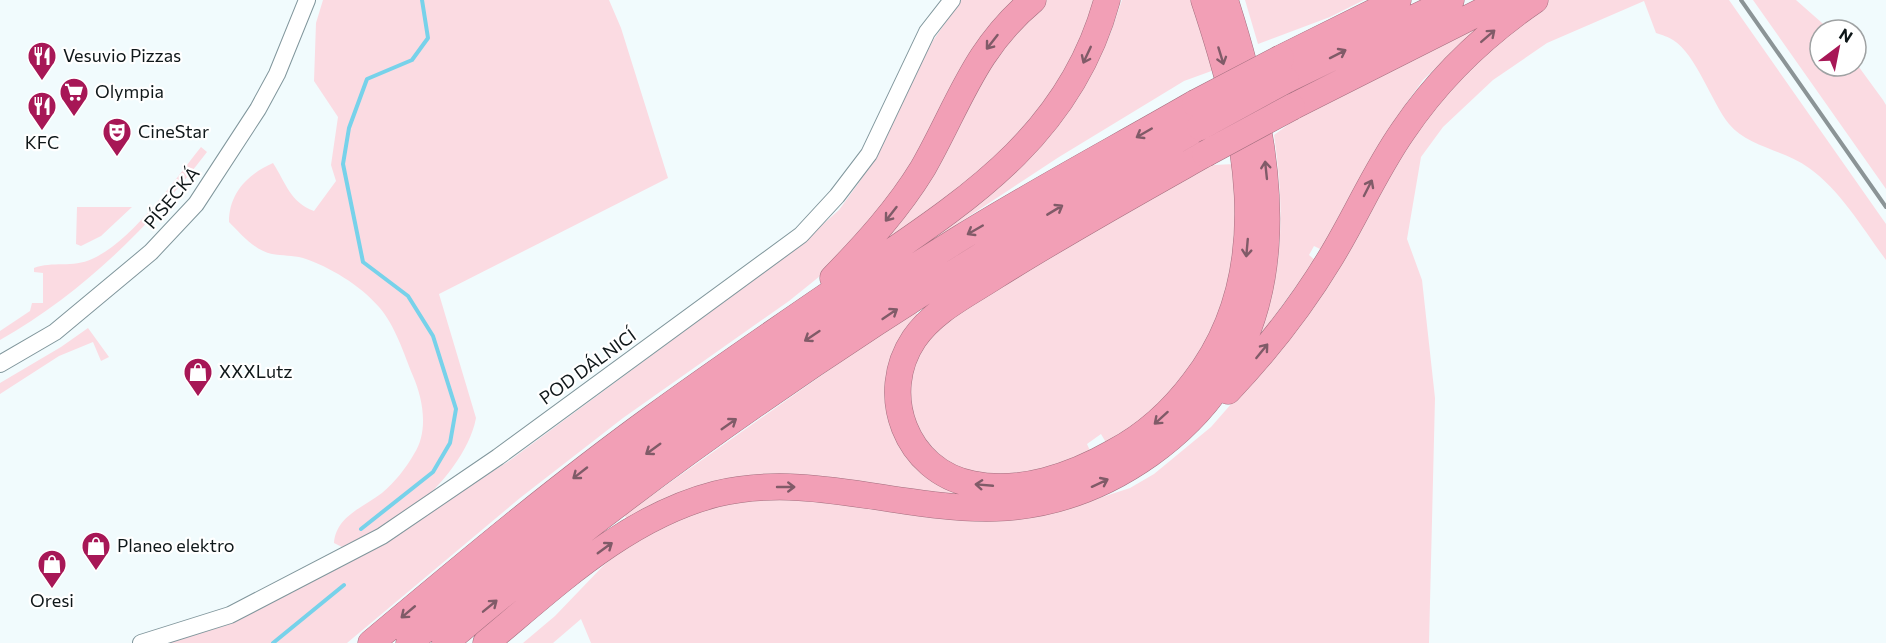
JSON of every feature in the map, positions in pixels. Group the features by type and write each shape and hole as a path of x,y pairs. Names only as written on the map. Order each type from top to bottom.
{"highway":[{"path":"798,315 895,209 924,165 959,94 981,57 1003,28 1033,0"},
{"path":"371,643 469,560 596,461 798,315 967,199 1020,152 1053,113 1090,48 1107,0"},
{"path":"1204,0 1235,101 1245,160 1249,214 1243,280 1230,319 1212,356 1186,393 1154,425 1120,450 1080,469 1023,485 984,486 951,477 926,460 905,430 897,399 904,357 921,330 954,303 1023,259 1205,154 1292,106 1504,0"},
{"path":"486,643 623,535 660,514 698,499 757,487 801,487 957,507 1022,506 1066,496 1106,480 1143,459 1176,434 1203,405 1233,361 1257,305 1266,259 1269,211 1263,144 1256,109 1226,0"},
{"path":"409,643 651,450 809,339 963,237 1284,69 1398,0"},
{"path":"1284,69 1451,0"},
{"path":"1176,434 1190,431 1212,409 1307,294 1336,249 1388,153 1436,88 1477,46 1535,0"},
{"path":"445,643 648,483 820,360 1197,115"}],"street":[{"name":"PÍSECKÁ","path":"0,364 55,332 151,252 196,204 258,109 277,74 307,0"},
{"name":"POD DÁLNICÍ","path":"141,643 230,615 382,536 498,457 801,235 837,196 868,154 927,32 952,0"}],"shaded area":[{"path":"323,0 609,0 621,28 668,178 439,294 476,418 471,434 464,450 441,482 414,509 380,533 342,547 334,543 336,534 345,519 382,493 400,475 419,445 423,415 417,385 390,322 363,291 334,272 313,262 299,257 272,254 260,249 248,241 229,222 236,193 248,179 273,163 285,185 299,203 314,211 336,181 331,165 338,117 314,81 316,23"},
{"path":"961,0 1014,0 984,33 964,62 889,202 830,268 789,301 623,418 520,498 347,643 168,643 227,625 374,547 509,461 794,250 839,210 860,181 932,42"},
{"path":"1047,0 1098,0 1083,41 1044,108 988,171 880,245 971,88 1039,4"},
{"path":"1122,0 1195,0 1217,69 1184,81 1059,157 892,267 1037,150 1064,118 1089,79 1111,32"},
{"path":"1245,0 1364,0 1330,17 1258,44"},
{"path":"1548,0 1729,0 1886,224 1886,260 1851,211 1821,177 1799,162 1746,138 1729,124 1689,56 1673,40 1656,33 1644,1 1547,43 1493,80 1443,127 1421,157 1407,239 1422,280 1435,398 1429,643 591,643 581,619 553,643 523,643 555,616 604,565 629,545 669,522 733,500 807,497 924,517 983,522 1063,510 1130,488 1154,474 1211,427 1246,387 1441,92 1531,11"},
{"path":"1753,0 1796,0 1816,18 1808,18 1808,78 1867,78 1883,100 1886,105 1886,189"},
{"path":"1479,26 1423,80 1400,112 1322,250 1314,246 1309,255 1315,260 1263,332 1260,330 1274,281 1280,234 1280,186 1274,135 1300,116"},
{"path":"201,147 207,152 185,180 113,257 59,301 0,340 0,331 30,311 32,303 43,303 43,273 34,272 34,268 85,262 107,250 137,225"},
{"path":"1235,164 1239,228 1221,317 1173,392 1139,425 1108,446 1101,434 1087,444 1092,455 1058,467 1034,473 998,476 977,474 941,455 916,423 909,383 917,354 937,329 955,312 1186,176 1213,165"},
{"path":"77,207 132,207 101,236 81,246 76,244"},
{"path":"914,310 921,320 894,425 988,499 820,479 629,521 624,515"},
{"path":"88,328 109,357 101,361 93,342 59,356 0,394 0,383 61,347"}],"waterway":[{"path":"361,529 433,472 450,443 456,409 433,336 408,296 363,262 343,164 349,128 367,79 412,60 428,38 422,0"},
{"path":"273,643 344,585"}],"railway":[{"path":"1741,0 1886,207"}],"place":[{"name":"Vesuvio Pizzas","path":"42,82"},
{"name":"Olympia","path":"74,118"},
{"name":"KFC","path":"42,132"},
{"name":"CineStar","path":"117,158"},
{"name":"XXXLutz","path":"198,398"},
{"name":"Planeo elektro","path":"96,572"},
{"name":"Oresi","path":"52,590"}]}
